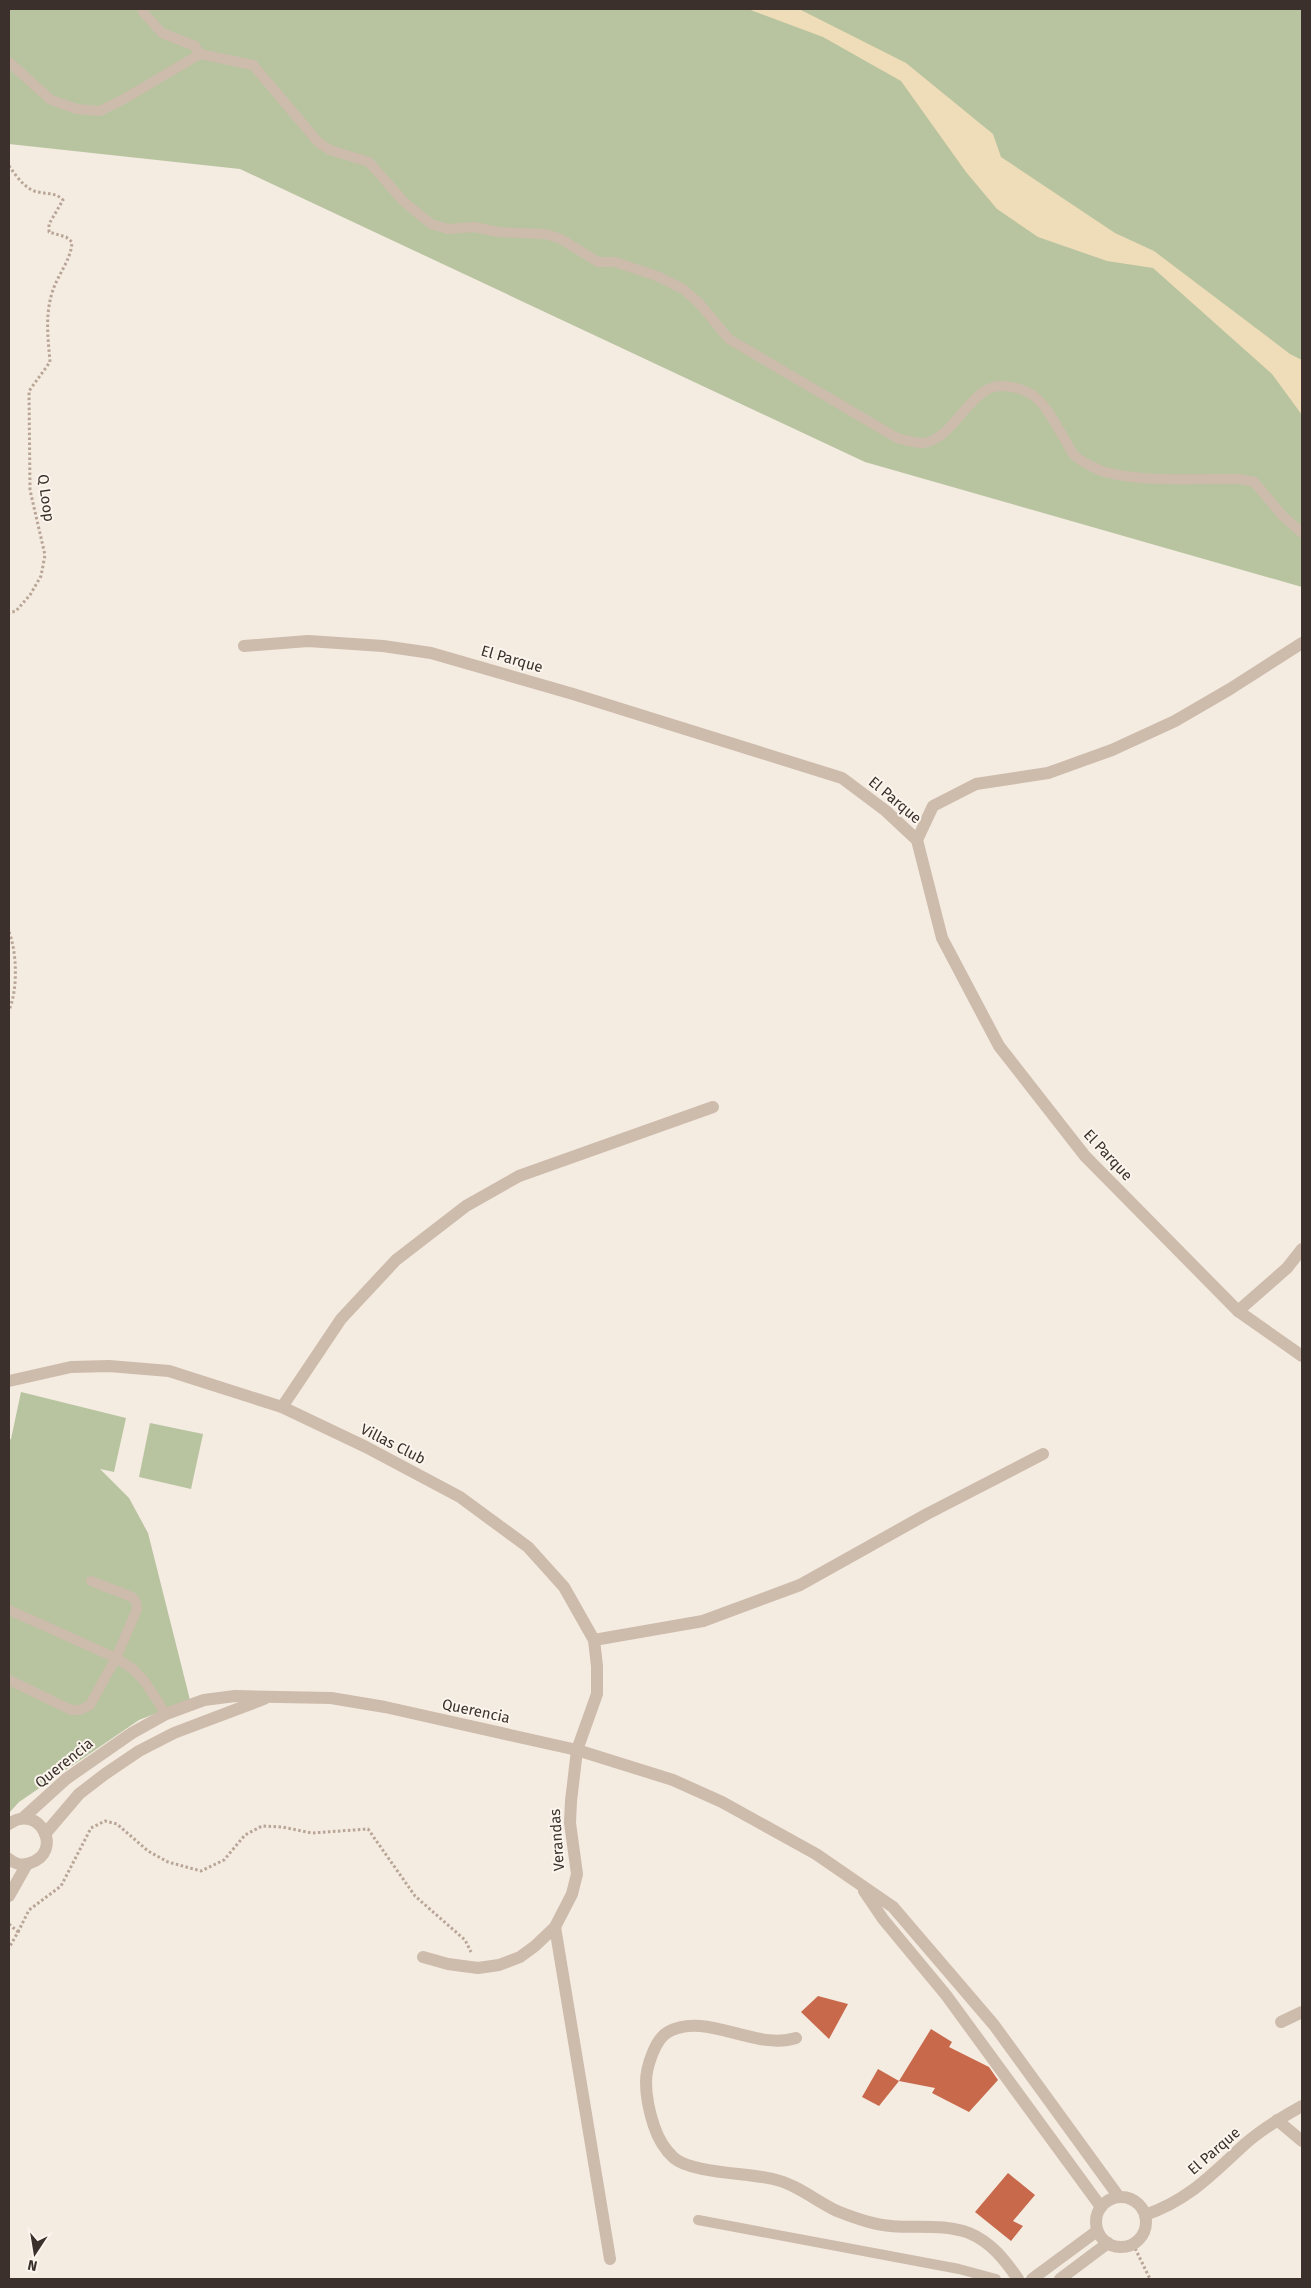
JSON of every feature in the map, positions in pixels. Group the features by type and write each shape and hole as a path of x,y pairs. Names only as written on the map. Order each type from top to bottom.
{"street":[{"name":"El Parque","path":"244,646 308,642 383,646 422,651 573,694 842,778 886,811 917,840 942,938 999,1046 1085,1156 1238,1311 1302,1356"},
{"path":"917,840 933,806 976,784 1048,772 1112,750 1175,721 1230,690 1302,643"},
{"path":"282,1407 341,1319 396,1260 466,1206 520,1176 712,1107"},
{"path":"1238,1311 1286,1268 1302,1249"},
{"name":"Villas Club","path":"9,1381 71,1367 109,1366 169,1371 282,1407 366,1447 460,1497 520,1541 564,1587 594,1640 597,1666 597,1694 576,1750"},
{"path":"594,1640 703,1621 800,1585 927,1514 1043,1454"},
{"name":"Querencia","path":"13,1821 94,1757 132,1733 166,1714 204,1700 235,1696 331,1698 385,1707 576,1750 673,1780 722,1802 816,1854 893,1907 994,2025 1119,2197"},
{"name":"Querencia","path":"45,1834 79,1794 104,1774 139,1752 174,1734 269,1697"},
{"name":"Verandas","path":"423,1957 448,1964 478,1968 499,1965 520,1957 555,1928 572,1894 577,1874 570,1823 576,1750"},
{"path":"9,1896 28,1864 42,1856 47,1841 39,1824 31,1820 13,1821"},
{"path":"9,1859 20,1864 28,1864"},
{"path":"861,1886 883,1919 946,1995 1102,2207"},
{"path":"555,1928 610,2259"},
{"path":"1280,2022 1302,2012"},
{"path":"796,2038 784,2042 763,2040 686,2025 666,2032 652,2052 646,2076 649,2112 659,2141 675,2159 699,2168 775,2179 804,2192 837,2211 870,2223 909,2228 941,2226 968,2233 985,2241 1007,2263 1018,2279"},
{"name":"El Parque","path":"1145,2215 1166,2208 1188,2195 1212,2176 1245,2144 1277,2120 1302,2106"},
{"path":"1277,2120 1302,2141"},
{"path":"1119,2197 1136,2201 1145,2215 1144,2232 1133,2244 1125,2247 1108,2244 1098,2231 1096,2222 1102,2207 1109,2200 1119,2197"},
{"path":"1032,2279 1098,2231"},
{"path":"1060,2279 1108,2244"}],"lane":[{"path":"143,9 162,33 195,46 200,54"},
{"path":"9,62 52,100 77,109 100,111 200,54 253,65 319,143 330,150 369,162 403,201 431,224 448,229 474,227 498,232 545,234 561,239 598,262 615,262 657,276 683,289 699,303 729,339 897,438 924,443 938,438 984,391 999,385 1022,389 1034,394 1048,412 1074,454 1094,468 1126,477 1240,479 1254,482 1283,516 1302,533"},
{"path":"9,1680 72,1710 80,1710 90,1705 116,1658 135,1617 136,1602 132,1597 91,1581"},
{"path":"9,1610 116,1658 133,1669 145,1682 166,1714"},
{"path":"698,2220 958,2269 996,2279"}],"path":[{"name":"Q Loop","path":"9,166 21,182 32,190 60,196 63,200 49,224 49,232 66,237 72,242 71,252 52,292 46,323 50,362 29,391 30,490 45,555 41,576 30,595 16,611 9,613"},
{"path":"9,932 14,944 14,998 9,1010"},
{"path":"9,1948 29,1910 61,1886 91,1828 105,1821 117,1824 148,1851 168,1862 201,1871 224,1860 245,1836 262,1826 282,1827 312,1833 368,1829 415,1896 465,1940 478,1968"},
{"path":"9,1924 18,1932"},
{"path":"1133,2244 1150,2279"}],"green space":[{"path":"9,9 1302,9 1302,587 865,462 240,169 9,144"},
{"path":"21,1392 126,1418 114,1472 100,1469 129,1498 148,1533 190,1700 139,1720 19,1802 9,1813 9,1440 11,1439"},
{"path":"150,1423 203,1434 191,1489 139,1477"}],"sand":[{"path":"748,9 799,9 906,63 993,134 1001,157 1115,233 1154,251 1290,354 1302,360 1302,415 1272,374 1153,268 1107,261 1038,237 997,209 966,172 901,81 823,37"}],"building":[{"path":"818,1996 848,2004 829,2039 801,2012"},
{"path":"931,2029 952,2042 949,2047 989,2067 998,2080 969,2112 932,2093 935,2088 899,2081"},
{"path":"878,2069 899,2081 879,2106 862,2097"},
{"path":"1008,2173 1035,2195 1013,2221 1023,2226 1011,2241 975,2212"}]}
